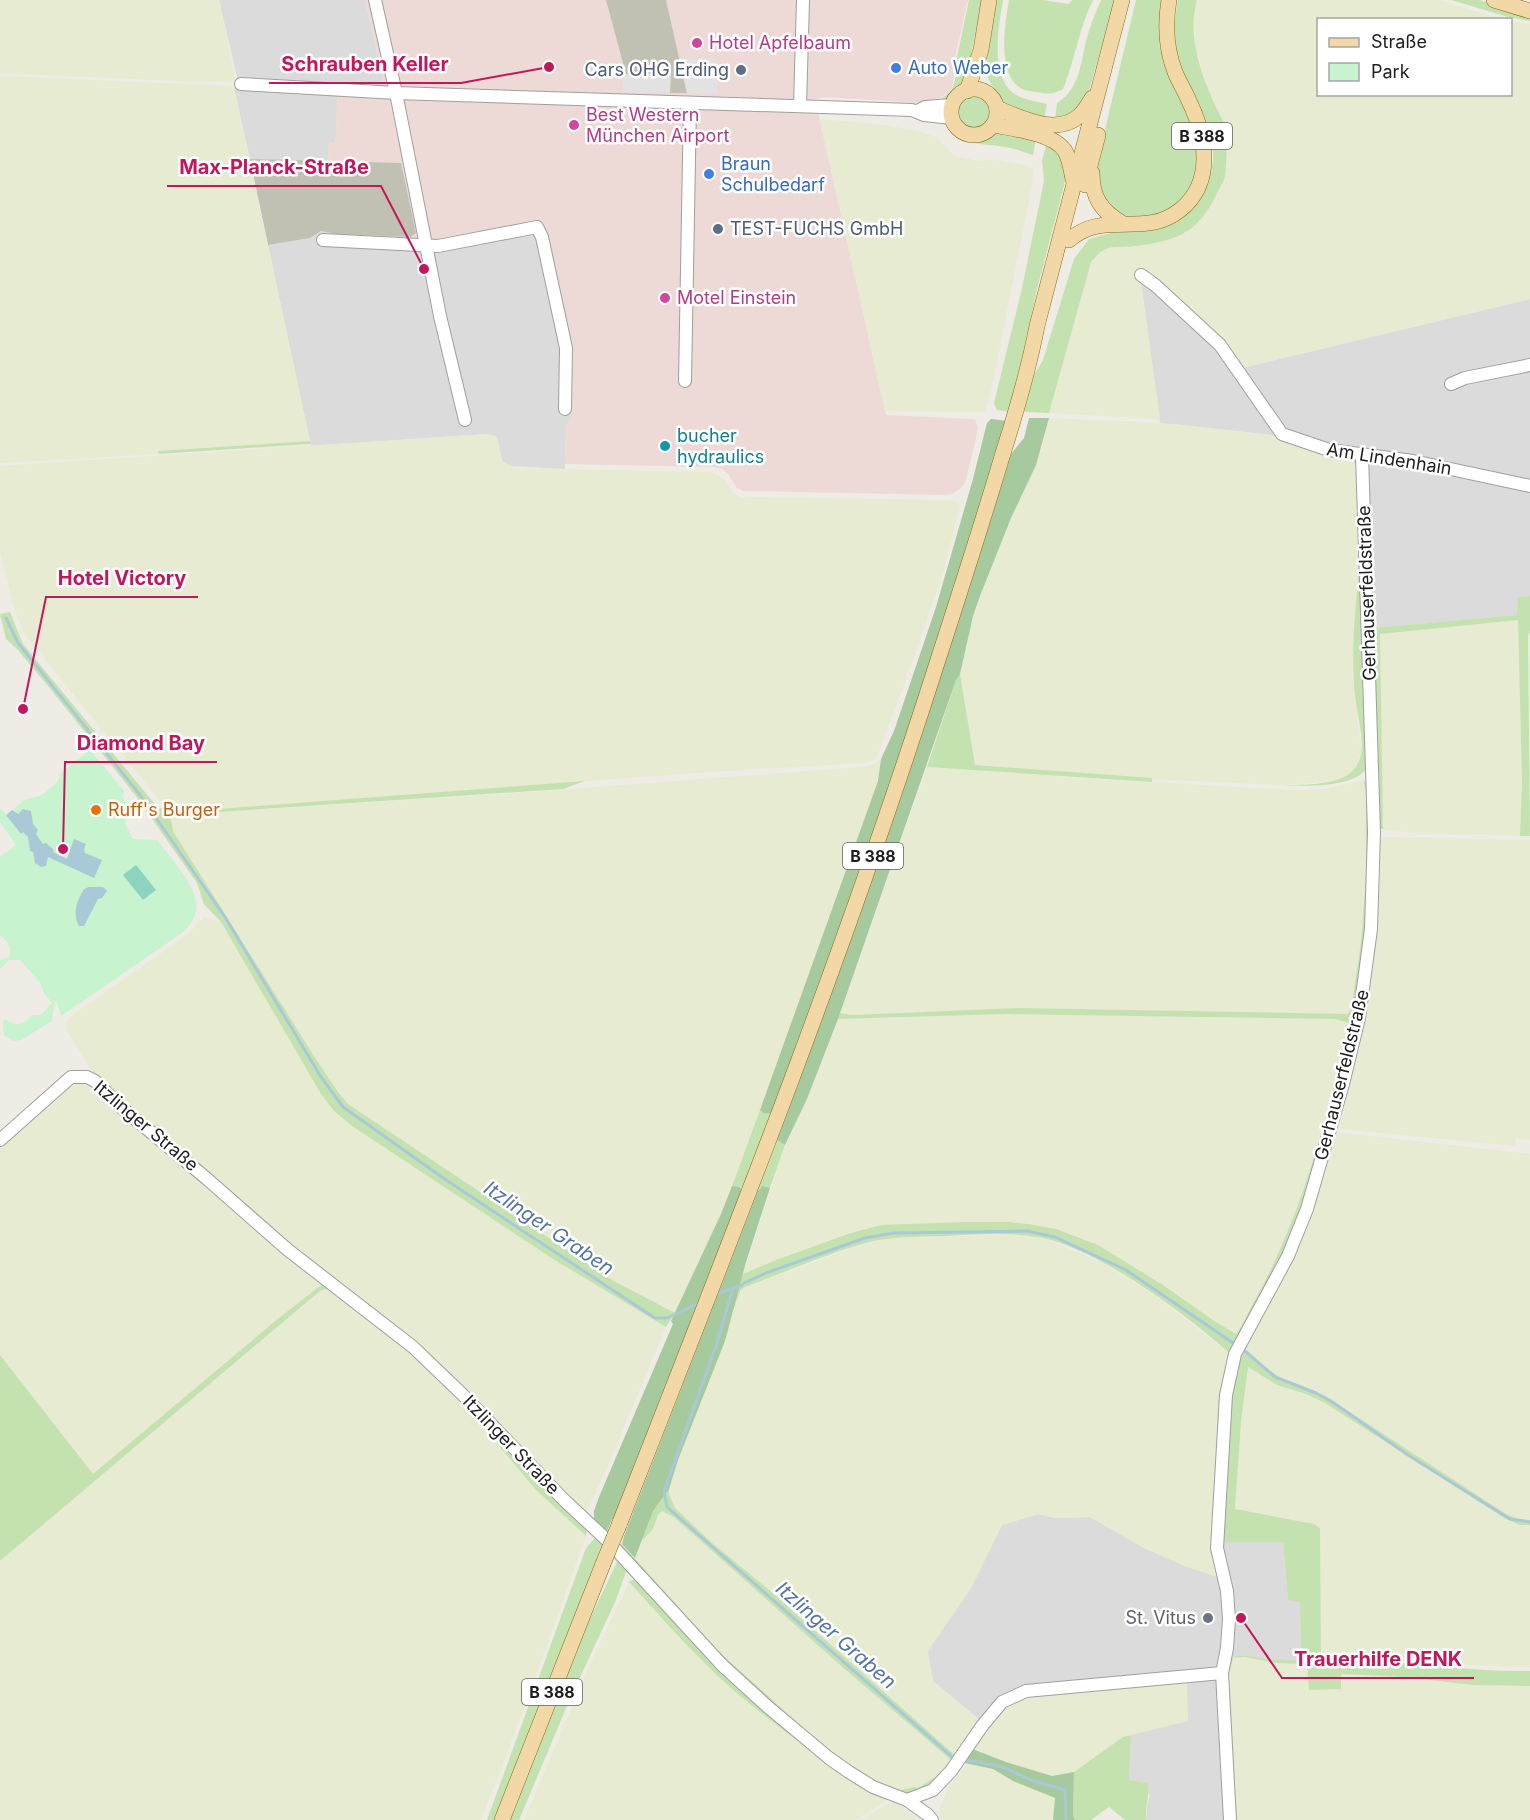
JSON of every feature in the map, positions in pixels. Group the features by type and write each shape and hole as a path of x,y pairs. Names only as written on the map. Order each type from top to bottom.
{"main road":[{"path":"967,91 981,50 989,0"},
{"name":"B 388","path":"502,1820 724,1258 817,1014 921,715 1011,430 1122,0"},
{"name":"B 388","path":"1029,365 1044,328 1091,162 1131,0"},
{"name":"B 388","path":"1069,240 1088,227 1122,223 1143,225 1170,217 1180,210 1195,193 1205,162 1202,135 1175,72 1167,44 1166,17 1169,0"},
{"path":"1494,0 1530,11"},
{"path":"981,50 985,92"},
{"name":"B 388","path":"997,108 1045,124 1064,125 1082,113 1100,85"},
{"path":"975,90 985,92 997,108 993,125 988,130 973,135 959,130 952,112 959,95 975,90"},
{"name":"B 388","path":"993,125 1049,138 1060,145 1069,159 1074,185"},
{"name":"B 388","path":"1091,162 1096,198 1103,210 1122,223"}],"street":[{"path":"375,0 396,93 440,316 465,420"},
{"path":"800,106 803,0"},
{"path":"241,84 396,93 916,111 924,115 952,112"},
{"path":"685,381 690,103"},
{"path":"322,240 438,246 532,226 540,230 566,348 565,410"},
{"name":"Am Lindenhain","path":"1141,275 1155,285 1220,345 1240,370 1282,434 1315,446 1362,456 1413,461 1530,486"},
{"path":"1451,384 1465,378 1530,365"},
{"name":"Gerhauserfeldstraße","path":"1230,1820 1222,1673 1229,1619 1227,1591 1217,1548 1224,1413 1229,1377 1239,1347 1288,1257 1307,1209 1359,1018 1366,968 1372,902 1374,832 1362,456"},
{"name":"Itzlinger Straße","path":"0,1140 71,1077 87,1077 95,1081 122,1108 288,1250 395,1332 432,1364 532,1468 608,1541 722,1665 768,1707 829,1758 860,1780 907,1800 930,1817"},
{"path":"907,1800 933,1790 951,1771 982,1725 1002,1702 1026,1691 1222,1673"},
{"path":"930,1817 933,1790"}],"shaded area":[{"path":"0,0 219,0 236,81 180,81 0,73"},
{"path":"219,0 365,0 384,83 338,81 336,137 335,142 329,142 328,162 250,159 234,88 237,77"},
{"path":"365,0 968,0 955,57 951,90 940,98 918,103 825,97 815,99 886,415 975,419 978,428 965,483 952,494 944,495 744,491 737,488 722,469 714,467 565,464 566,427 571,417 570,349 541,220 428,243 411,237 415,236 340,163 328,162 329,142 335,142 336,137 338,81 384,82"},
{"path":"606,0 666,0 687,93 670,93 670,74 626,74"},
{"path":"1197,0 1438,0 1499,18 1317,18 1317,96 1512,96 1512,21 1530,24 1530,299 1241,368 1140,274 1160,419 1049,413 1091,261 1100,250 1134,246 1187,233 1226,131 1209,92 1193,38 1193,11"},
{"path":"679,58 718,59 717,94 687,93"},
{"path":"623,74 671,74 670,93 623,92"},
{"path":"0,76 234,88 310,441 158,451 159,454 0,463"},
{"path":"820,119 885,125 918,131 936,137 955,156 978,161 996,160 1025,165 1033,169 1032,185 985,412 885,411"},
{"path":"250,159 401,163 416,233 411,237 336,234 321,231 310,238 268,245"},
{"path":"541,220 570,349 571,418 566,427 565,469 508,466 502,461 497,437 487,434 311,446 268,245 310,238 321,231 336,234 411,237 428,243"},
{"path":"1139,273 1242,368 1530,299 1530,596 1518,597 1518,615 1364,629 1272,435 1160,423"},
{"path":"1049,418 1174,424 1272,435 1352,460 1357,467 1360,550 1352,674 1361,749 1358,765 1354,771 1338,779 1325,782 1281,785 1170,780 975,765 960,674 973,616 1011,518 1036,465"},
{"path":"487,434 497,437 502,461 514,468 712,472 725,480 732,491 740,497 958,502 960,506 945,566 877,757 863,763 694,773 218,809 170,808 163,804 23,632 13,605 0,552 0,466"},
{"path":"1518,620 1522,782 1520,836 1412,833 1384,829 1380,633"},
{"path":"881,759 878,781 784,1046 721,1214 675,1313 612,1280 348,1104 314,1056 173,831 171,819 173,815 517,793 861,767 875,764"},
{"path":"927,767 1291,790 1327,789 1363,780 1366,791 1366,878 1361,942 1351,1010 1346,1014 1020,1008 851,1015 840,1013"},
{"path":"1383,837 1530,840 1530,1140 1516,1138 1515,1146 1341,1129 1340,1125 1370,994 1378,914 1380,840"},
{"path":"204,917 221,922 321,1094 334,1111 352,1126 553,1259 666,1327 587,1511 585,1512 506,1437 321,1272 166,1142 94,1075 66,1029 66,1022 74,1014 187,935"},
{"path":"1005,1014 1334,1019 1347,1022 1349,1026 1340,1062 1294,1220 1274,1266 1236,1334 1098,1245 1056,1229 1028,1224 1009,1222 907,1224 805,1250 743,1274 784,1149 807,1099 838,1019"},
{"path":"85,1080 324,1283 280,1317 93,1475 0,1355 0,1145 69,1084"},
{"path":"1335,1132 1530,1154 1530,1520 1506,1514 1333,1401 1285,1381 1242,1350"},
{"path":"1013,1234 1046,1239 1100,1262 1150,1292 1228,1352 1223,1378 1213,1557 1217,1577 1144,1548 1090,1517 1055,1518 1038,1514 1002,1525 971,1588 928,1651 933,1681 981,1721 956,1755 768,1589 711,1542 675,1508 669,1489 678,1460 725,1341 731,1315 741,1290 745,1287 847,1250 885,1239"},
{"path":"328,1289 415,1356 466,1406 535,1489 586,1536 527,1701 481,1820 0,1820 0,1561 321,1291"},
{"path":"1247,1367 1277,1385 1325,1403 1504,1518 1520,1525 1530,1525 1530,1667 1321,1655 1320,1528 1235,1509"},
{"path":"662,1511 675,1518 951,1760 942,1772 918,1788 901,1791 871,1780 843,1761 747,1679 718,1651 635,1558 642,1538 644,1539 653,1529"},
{"path":"1038,1514 1055,1518 1090,1517 1144,1548 1217,1576 1213,1542 1283,1542 1288,1600 1300,1601 1301,1661 1273,1661 1243,1655 1230,1659 1234,1820 1146,1820 1150,1795 1129,1781 1131,1735 1188,1720 981,1721 933,1681 927,1651 971,1588 1002,1525"},
{"path":"629,1582 732,1689 837,1771 868,1792 887,1800 856,1820 524,1820 591,1662"},
{"path":"1237,1657 1282,1663 1307,1663 1309,1690 1340,1674 1402,1677 1473,1685 1530,1686 1530,1820 1237,1820 1228,1679 1231,1662"},
{"path":"1187,1679 1188,1721 1123,1737 1074,1772 1052,1776 970,1748 1001,1709 1024,1696"},
{"path":"967,1764 993,1769 1013,1781 1056,1798 1053,1820 941,1820 939,1811 948,1788"},
{"path":"893,1801 921,1820 862,1820 884,1806"}],"green space":[{"path":"969,0 982,0 966,80 952,97 942,101 925,103 940,100 952,90"},
{"path":"996,0 1003,0 998,36 1002,76 1007,86 1018,96 1047,104 1044,119 1001,103 987,76 988,40"},
{"path":"1009,0 1043,0 1068,4 1073,0 1093,0 1063,89 1053,93 1043,93 1024,90 1014,82 1008,72 1004,48"},
{"path":"1101,0 1115,0 1087,97 1077,112 1055,120 1057,103 1072,89 1076,80 1090,27"},
{"path":"1136,0 1165,0 1161,32 1199,141 1198,165 1193,184 1176,206 1161,215 1138,219 1118,213 1103,195 1098,181 1097,163"},
{"path":"1178,0 1197,0 1193,26 1196,52 1208,89 1226,130 1227,153 1224,180 1203,217 1185,232 1150,244 1106,249 1091,262 1049,413 1024,412 1034,375 1043,360 1074,259 1089,239 1112,233 1161,227 1178,220 1198,200 1210,177 1213,158 1211,139 1176,50 1175,25"},
{"path":"1451,0 1479,0 1530,16 1530,21 1508,17"},
{"path":"974,95 986,100 991,112 986,124 974,129 962,124 957,112 962,100"},
{"path":"949,125 961,138 969,140 979,139 995,131 1036,138 1033,155 1011,148 966,141 959,138 953,133 947,127"},
{"path":"1047,143 1061,158 1066,178 1037,289 1010,412 997,410 994,403 1022,288 1044,181 1042,160"},
{"path":"1029,418 1049,418 1036,465 1011,518 980,596 973,616 960,674 838,1019 807,1099 785,1145 777,1140 899,798 1011,454 1024,438"},
{"path":"991,419 1008,421 897,770 774,1114 763,1113 760,1110 878,781 881,759 894,731 936,607 987,423"},
{"path":"310,441 310,444 159,454 158,451"},
{"path":"1360,550 1368,766 1353,779 1341,782 1281,785 1331,781 1349,774 1359,762 1362,740 1354,690 1353,650"},
{"path":"1530,596 1528,636 1530,836 1520,836 1522,782 1518,620 1380,634 1383,826 1384,829 1395,832 1379,828 1372,628 1517,615 1518,597"},
{"path":"10,612 23,644 158,808 218,809 585,781 563,789 173,815 171,819 173,831 314,1056 348,1104 612,1280 675,1313 666,1327 553,1259 352,1126 334,1111 321,1094 221,922 204,904 197,883 136,796 48,686 6,639 0,614"},
{"path":"960,674 975,765 1152,778 1152,782 927,767"},
{"path":"90,750 125,792 122,795 128,809 125,823 133,839 157,840 185,877 195,898 194,917 190,925 179,935 61,1016 55,1001 52,1021 21,1040 14,1041 4,1035 3,1020 20,1024 32,1015 41,1015 52,1003 44,993 40,982 20,960 9,960 0,969 0,960 9,957 10,947 0,935 0,857 16,845 0,822 0,808 7,815 24,800 46,792 57,782 62,772"},
{"path":"1363,780 1368,786 1368,908 1355,1014 1351,1014 1348,1018 1354,1022 1349,1045 1294,1232 1224,1380 1228,1352 1166,1302 1115,1269 1090,1256 1065,1245 1031,1236 983,1234 899,1238 854,1246 745,1287 741,1290 731,1315 743,1274 848,1234 881,1225 1009,1222 1056,1229 1098,1245 1236,1334 1273,1266 1300,1199 1322,1131 1349,1026 1347,1022 1334,1019 1005,1014 838,1019 840,1013 851,1015 1020,1008 1347,1014 1351,1010 1361,942 1366,878 1366,791"},
{"path":"136,865 156,890 143,900 123,875"},
{"path":"760,1110 763,1113 774,1114 742,1188 732,1186"},
{"path":"777,1140 785,1145 770,1188 764,1186 758,1191"},
{"path":"732,1186 744,1191 615,1520 612,1519 607,1531 594,1519 599,1497 673,1324 671,1321"},
{"path":"763,1186 770,1188 746,1262 725,1341 678,1460 669,1489 653,1511 635,1558 622,1544 624,1536 758,1191"},
{"path":"324,1283 417,1355 587,1528 586,1536 535,1489 466,1406 415,1356 328,1289 320,1291 0,1561 0,1355 93,1474 280,1317"},
{"path":"1242,1350 1285,1381 1333,1401 1506,1514 1530,1520 1530,1525 1520,1525 1504,1518 1325,1403 1277,1385 1248,1367 1241,1422 1235,1509 1314,1524 1320,1528 1321,1655 1301,1657 1300,1602 1288,1600 1283,1542 1221,1542 1229,1398"},
{"path":"669,1489 675,1508 711,1542 768,1589 955,1755 934,1784 908,1794 901,1794 856,1774 722,1661 621,1548 622,1544 718,1651 807,1731 843,1761 871,1780 896,1791 918,1788 937,1776 951,1760 675,1518 662,1511 653,1529 644,1539 642,1538 653,1511"},
{"path":"595,1538 603,1543 596,1559 598,1561 496,1820 487,1820 586,1548"},
{"path":"619,1558 627,1569 616,1600 570,1699 519,1820 510,1820 589,1621"},
{"path":"634,1579 719,1666 889,1798 887,1800 863,1789 841,1774 739,1695 691,1649 629,1582"},
{"path":"1243,1655 1287,1660 1361,1660 1530,1671 1530,1686 1473,1685 1402,1677 1341,1674 1341,1689 1309,1690 1307,1664 1276,1663 1244,1657 1233,1658"},
{"path":"1233,1658 1228,1679 1237,1820 1234,1820 1227,1711 1228,1661"},
{"path":"1131,1735 1129,1780 1148,1783 1146,1820 1125,1820 1109,1807 1091,1820 1075,1820 1073,1815 1074,1772 1123,1737"},
{"path":"970,1748 1052,1776 1074,1772 1073,1815 1075,1820 1053,1820 1055,1798 1013,1781 993,1769 960,1762"}],"water":[{"path":"23,809 31,811 33,824 38,830 36,834 43,844 46,843 54,850 53,852 67,859 74,839 86,844 85,853 102,860 94,878 48,857 46,866 41,867 35,863 28,837 23,832 21,834 6,815 12,810 18,814"},
{"path":"103,887 107,891 102,898 98,899 84,926 79,926 76,907 84,889"}],"waterway":[{"name":"Itzlinger Graben","path":"6,618 18,643 140,795 225,917 321,1077 343,1107 449,1182 655,1318 667,1318 701,1302"},
{"path":"733,1288 766,1273 865,1238 894,1233 1027,1231 1055,1237 1126,1270 1233,1343"},
{"name":"Itzlinger Graben","path":"715,1295 733,1288 717,1343 664,1491 667,1507 951,1756"},
{"path":"1245,1351 1275,1377 1331,1401 1408,1455 1510,1519 1530,1522"},
{"name":"Itzlinger Graben","path":"966,1760 1000,1766 1031,1780 1065,1790 1066,1820"}],"place":[{"name":"Hotel Apfelbaum","path":"697,43"},
{"name":"Schrauben Keller","path":"549,67"},
{"name":"Auto Weber","path":"896,68"},
{"name":"Cars OHG Erding","path":"741,70"},
{"name":"Best Western München Airport","path":"574,125"},
{"name":"Braun Schulbedarf","path":"709,174"},
{"name":"TEST-FUCHS GmbH","path":"718,229"},
{"name":"Max-Planck-Straße","path":"424,269"},
{"name":"Motel Einstein","path":"665,298"},
{"name":"bucher hydraulics","path":"665,446"},
{"name":"Hotel Victory","path":"23,709"},
{"name":"Ruff's Burger","path":"96,810"},
{"name":"Diamond Bay","path":"63,849"},
{"name":"St. Vitus","path":"1208,1618"},
{"name":"Trauerhilfe DENK","path":"1241,1618"}]}
